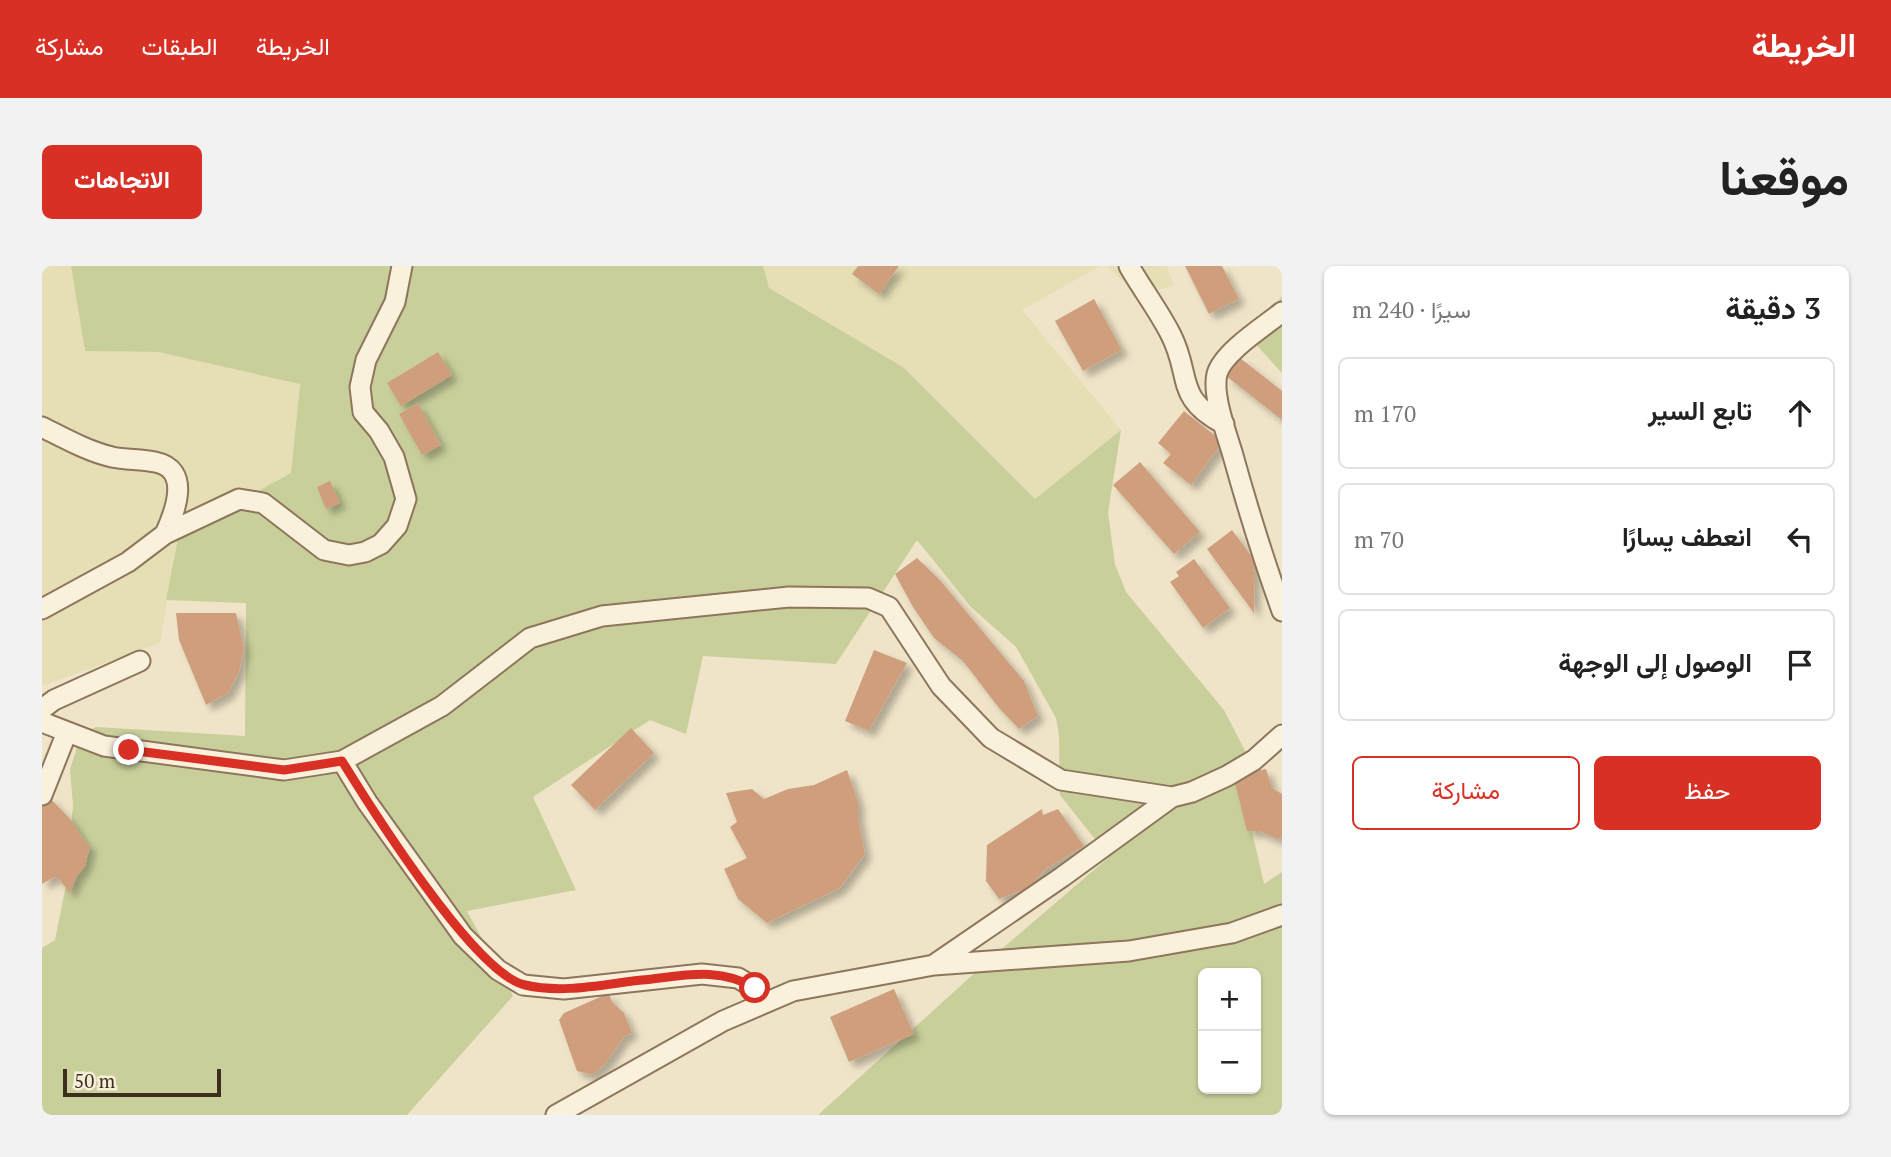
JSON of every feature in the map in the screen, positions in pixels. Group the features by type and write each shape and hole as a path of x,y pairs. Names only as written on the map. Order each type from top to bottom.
{"street":[{"path":"42,609 128,562 165,534 239,499 263,503 324,551 349,555 365,552 381,544 397,526 405,499 394,457 379,431 363,412 360,387 366,360 395,302 402,266"},
{"path":"1129,266 1172,336 1185,386 1194,402 1207,415 1224,424"},
{"path":"1282,312 1229,355 1217,374 1224,424 1259,546 1282,611"},
{"path":"42,427 111,457 155,462 170,470 177,481 179,492 175,512 165,534"},
{"path":"42,439 63,437"},
{"path":"42,722 104,746 284,770 342,761 442,706 530,638 603,615 789,597 868,598 889,607 941,686 991,738 1061,780 1172,797"},
{"path":"42,709 54,700 140,661"},
{"path":"42,795 67,732"},
{"path":"934,965 1172,797 1192,792 1227,776 1254,760 1282,735"},
{"path":"342,761 367,802 463,936 498,970 523,985 564,989 702,974 738,978 755,988 766,1002"},
{"path":"556,1115 723,1021 793,991 934,965 1129,951 1232,933 1282,915"}],"shaded area":[{"path":"42,266 71,266 85,351 158,352 300,383 291,473 179,534 160,643 42,686"},
{"path":"763,266 1100,266 1022,310 1121,430 1035,499 903,367 769,288"},
{"path":"1107,266 1167,266 1174,285 1138,296"}],"green space":[{"path":"71,266 763,266 769,288 903,367 1035,499 1121,430 1108,513 1115,564 1126,592 1224,710 1257,774 1246,805 1264,884 1282,872 1282,1115 818,1115 989,960 1109,857 1060,795 1059,735 1056,718 1016,647 971,607 917,540 836,664 703,656 686,734 650,720 533,797 576,890 467,911 513,996 407,1115 42,1115 42,948 55,940 66,885 73,805 70,770 81,734 96,727 245,736 246,603 166,600 179,534 291,473 300,384 158,352 85,351"},
{"path":"1282,296 1282,373 1248,336"}],"building":[{"path":"858,266 899,266 879,294 852,274"},
{"path":"1185,266 1222,266 1239,299 1209,314"},
{"path":"1094,299 1122,350 1083,371 1055,321"},
{"path":"438,352 452,375 401,406 387,383"},
{"path":"1240,358 1282,391 1282,420 1226,376"},
{"path":"418,403 441,445 422,455 399,414"},
{"path":"1184,411 1223,442 1191,485 1163,463 1171,454 1158,443"},
{"path":"1140,462 1200,532 1174,554 1113,485"},
{"path":"330,481 340,503 326,509 317,487"},
{"path":"1232,530 1255,561 1254,613 1207,549"},
{"path":"917,558 939,579 1024,681 1038,716 1019,729 963,661 934,638 913,607 895,574"},
{"path":"1194,559 1230,608 1203,628 1170,582 1179,576 1176,572"},
{"path":"176,613 236,613 244,648 239,672 228,693 206,705 179,640"},
{"path":"874,650 907,663 869,731 845,721"},
{"path":"631,728 654,753 595,810 571,785"},
{"path":"1266,769 1272,788 1282,794 1282,837 1277,839 1259,831 1247,831 1234,779 1248,777 1249,772"},
{"path":"847,770 858,802 865,854 840,888 767,923 738,899 724,869 747,858 730,827 737,822 726,793 752,789 764,799 788,789 814,785"},
{"path":"49,797 72,821 90,846 85,866 77,876 70,893 59,879 54,877 42,884 42,807"},
{"path":"1042,809 1043,815 1058,809 1084,846 1046,869 1030,887 999,899 986,881 987,845"},
{"path":"894,989 914,1034 849,1062 830,1017"},
{"path":"609,993 612,1002 624,1013 632,1033 624,1037 606,1063 593,1075 577,1071 559,1020 564,1013"}],"route":[{"path":"129,750 284,770 342,761 367,802 463,936 498,970 523,985 564,989 702,974 738,978 755,988"}]}
